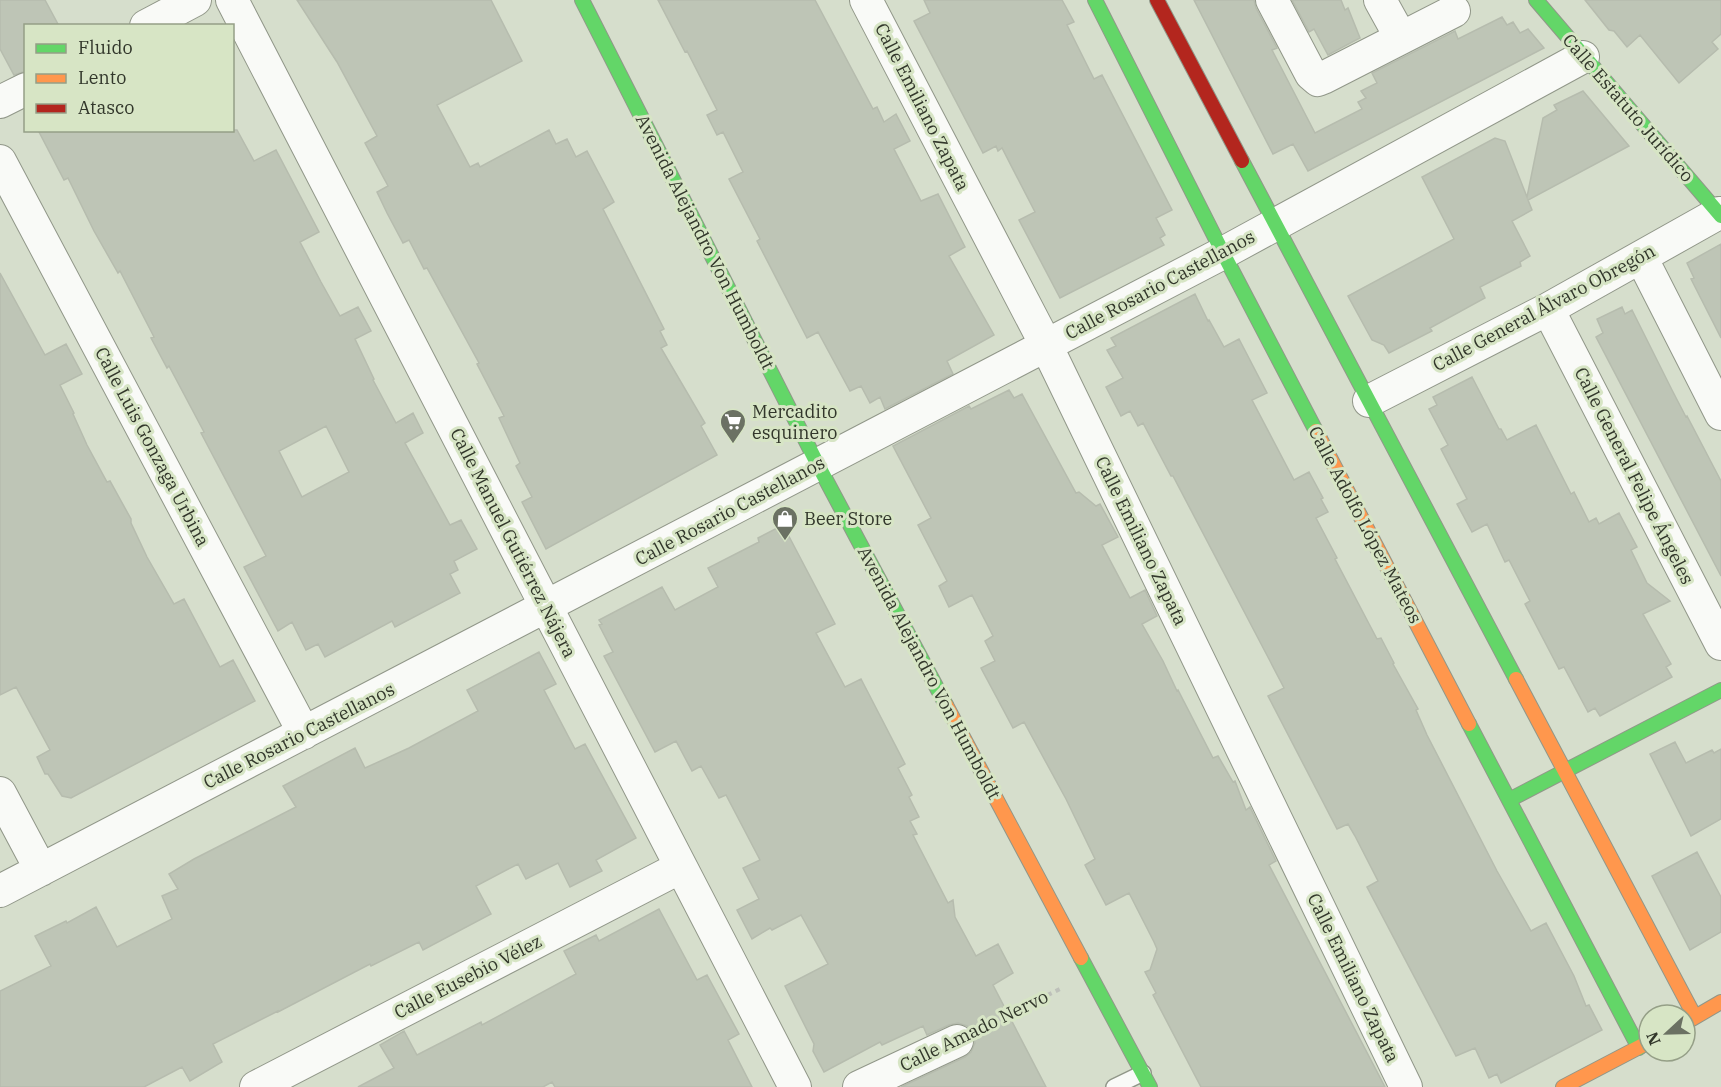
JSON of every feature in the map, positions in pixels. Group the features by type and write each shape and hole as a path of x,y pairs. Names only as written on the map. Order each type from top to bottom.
{"street":[{"path":"150,24 195,0"},
{"name":"Calle Manuel Gutiérrez Nájera","path":"232,0 795,1087"},
{"name":"Avenida Alejandro Von Humboldt","path":"582,0 818,465 1150,1087"},
{"name":"Calle Emiliano Zapata","path":"866,0 1046,345 1406,1087"},
{"name":"Calle Adolfo López Mateos","path":"1095,0 1223,253 1509,800 1637,1032"},
{"path":"1157,0 1565,771 1681,1003"},
{"path":"1272,0 1311,74 1318,80 1454,11"},
{"path":"1380,0 1401,38"},
{"name":"Calle Estatuto Jurídico","path":"1536,0 1720,214"},
{"name":"Calle Rosario Castellanos","path":"0,891 1223,253 1583,57"},
{"path":"0,102 24,90"},
{"name":"Calle Luis Gonzaga Urbina","path":"0,161 304,733"},
{"name":"Calle General Álvaro Obregón","path":"1369,401 1548,309 1720,214"},
{"path":"1641,257 1721,414"},
{"name":"Calle General Felipe Ángeles","path":"1548,309 1721,644"},
{"path":"1509,800 1721,690"},
{"path":"0,793 41,870"},
{"name":"Calle Eusebio Vélez","path":"256,1087 681,867"},
{"path":"1697,1016 1721,1002"},
{"name":"Calle Amado Nervo","path":"859,1087 957,1041"},
{"path":"1563,1087 1637,1049"}],"lane":[{"path":"1114,1087 1143,1073"}],"path":[{"name":"Calle Amado Nervo","path":"957,1041 1089,974"}],"building":[{"path":"0,0 45,0 58,24 24,24 24,72 14,75 0,49"},
{"path":"297,0 491,0 522,61 437,105 470,167 478,163 480,167 549,130 556,144 567,139 576,157 587,151 614,202 603,209 664,329 660,331 667,345 661,348 705,423 701,426 717,455 546,549 522,502 532,497 516,466 520,463 499,418 504,416 477,364 479,363 427,268 424,269 409,240 403,243 387,213 377,192 388,186 365,143 377,136 337,62"},
{"path":"658,0 815,0 873,109 877,107 884,122 896,114 910,141 894,149 921,201 938,194 965,247 949,256 994,335 947,361 953,374 885,409 880,397 870,403 861,386 850,391 818,332 807,338 757,241 760,239 729,179 743,172 723,132 717,135 707,115 717,110"},
{"path":"924,0 1062,0 1074,22 1067,25 1094,79 1102,75 1172,210 1156,218 1165,235 1160,238 1164,245 1060,298 1019,220 1035,212 1002,148 998,151 996,146 983,153 914,21 930,13"},
{"path":"1194,0 1254,0 1277,48 1272,50 1315,133 1362,109 1358,102 1366,98 1361,91 1377,83 1372,73 1455,31 1458,39 1502,17 1507,25 1513,22 1520,33 1528,29 1544,48 1308,171 1293,144 1273,154"},
{"path":"1292,0 1341,0 1345,10 1348,8 1360,38 1328,55 1314,29 1309,32"},
{"path":"1585,0 1721,0 1721,34 1712,42 1718,49 1679,83 1640,35 1627,47 1614,31 1609,30"},
{"path":"1583,91 1629,146 1528,200 1532,210 1512,221 1530,256 1520,262 1521,266 1480,287 1485,298 1430,328 1432,331 1389,353 1384,345 1372,340 1348,296 1454,239 1422,177 1495,138 1505,141 1527,197 1543,118 1557,110 1554,105"},
{"path":"237,130 254,161 276,150 319,232 300,242 340,316 358,307 371,331 355,339 373,380 396,423 413,413 423,433 405,443 450,525 461,520 477,549 454,561 458,570 450,574 460,593 395,627 392,621 325,657 318,644 306,650 292,622 278,631 244,567 266,556 201,433 204,432 169,366 167,368 151,338 154,337 120,271 118,273 94,231 68,178 64,180 39,132 234,132","holes":["326,426 349,472 302,497 279,451"]},
{"path":"1721,244 1721,338 1691,279 1694,278 1687,263"},
{"path":"0,273 45,355 66,344 82,374 60,385 87,445 131,519 147,557 174,604 184,599 220,667 233,660 255,701 71,798 62,796 48,774 45,774 37,757 50,750 16,687 0,695"},
{"path":"1195,294 1224,347 1239,339 1267,393 1252,400 1294,480 1309,472 1323,498 1321,499 1328,512 1316,518 1337,558 1335,559 1377,639 1381,638 1418,709 1416,710 1427,735 1497,871 1531,931 1546,923 1574,976 1586,1006 1589,1005 1602,1030 1501,1083 1497,1074 1489,1078 1475,1048 1456,1056 1367,887 1378,881 1355,836 1348,824 1337,829 1268,696 1284,688 1270,661 1143,423 1138,426 1130,411 1121,416 1106,387 1123,378 1107,350 1116,346 1111,338"},
{"path":"1622,307 1625,314 1632,310 1721,481 1721,576 1596,337 1603,333 1597,319"},
{"path":"1472,377 1507,440 1536,425 1571,494 1574,492 1589,522 1596,518 1599,524 1619,513 1637,547 1631,550 1647,583 1670,601 1643,614 1671,664 1666,667 1672,677 1600,716 1595,708 1588,712 1564,667 1559,669 1525,604 1530,601 1509,560 1505,562 1487,524 1472,532 1457,504 1467,499 1441,449 1448,445 1429,409 1437,405 1433,397"},
{"path":"1009,390 1014,398 1022,394 1076,493 1079,492 1096,506 1100,504 1118,537 1102,545 1130,598 1145,590 1157,616 1142,624 1213,758 1218,756 1233,782 1235,781 1246,810 1250,807 1276,861 1269,865 1385,1087 1201,1087 1153,995 1156,993 1145,972 1150,970 1157,949 1154,942 1129,893 1106,905 1085,865 1095,859 1066,799 1024,722 1013,728 981,668 995,661 985,641 993,636 972,595 949,607 939,586 947,581 918,525 931,518 893,446 969,406 971,409"},
{"path":"783,525 835,624 816,633 845,687 861,679 905,764 898,768 912,795 909,797 919,817 910,821 917,834 913,835 948,903 953,900 955,917 976,956 998,944 1013,973 993,985 1046,1087 901,1087 971,1052 975,1043 973,1034 967,1026 958,1023 927,1035 923,1026 882,1045 880,1042 824,1072 813,1051 814,1044 785,986 828,964 801,915 772,930 770,928 752,939 737,910 759,899 743,868 760,860 726,795 719,798 701,766 692,771 676,741 655,752 604,656 613,652 599,625 602,624 599,620 662,587 675,610 718,587 708,568 759,542 758,538"},
{"path":"539,652 556,684 544,690 575,749 585,744 636,838 596,860 602,871 570,887 558,863 526,879 518,864 476,886 491,914 423,950 419,942 371,966 370,964 213,1044 222,1062 190,1081 182,1067 144,1087 0,1087 0,991 51,966 35,936 66,921 67,923 96,907 117,947 172,919 162,896 178,889 169,874 296,807 283,786 355,748 365,768 409,748 478,711 467,690"},
{"path":"1675,742 1686,763 1712,750 1714,753 1721,749 1721,819 1691,836 1650,754"},
{"path":"1697,852 1721,897 1721,932 1690,950 1652,876"},
{"path":"659,909 697,980 707,975 739,1034 728,1040 752,1087 555,1087 552,1082 543,1087 358,1087 394,1068 380,1045 404,1031 417,1055 481,1022 482,1025 576,974 564,951 596,935 599,941"}],"traffic: fast":[{"path":"582,0 818,465 946,705"},
{"path":"1095,0 1316,431"},
{"path":"1536,0 1721,216"},
{"path":"1242,161 1516,679"},
{"path":"1509,800 1721,690"},
{"path":"1469,724 1637,1044"},
{"path":"1081,958 1150,1087"}],"traffic: slow":[{"path":"1316,431 1469,724"},
{"path":"1516,679 1688,1003"},
{"path":"946,705 1081,958"},
{"path":"1697,1016 1721,1002"},
{"path":"1563,1087 1637,1048"}],"traffic: jam":[{"path":"1157,0 1242,161"}],"place":[{"name":"Mercadito esquinero","path":"733,445"},
{"name":"Beer Store","path":"785,542"}]}
